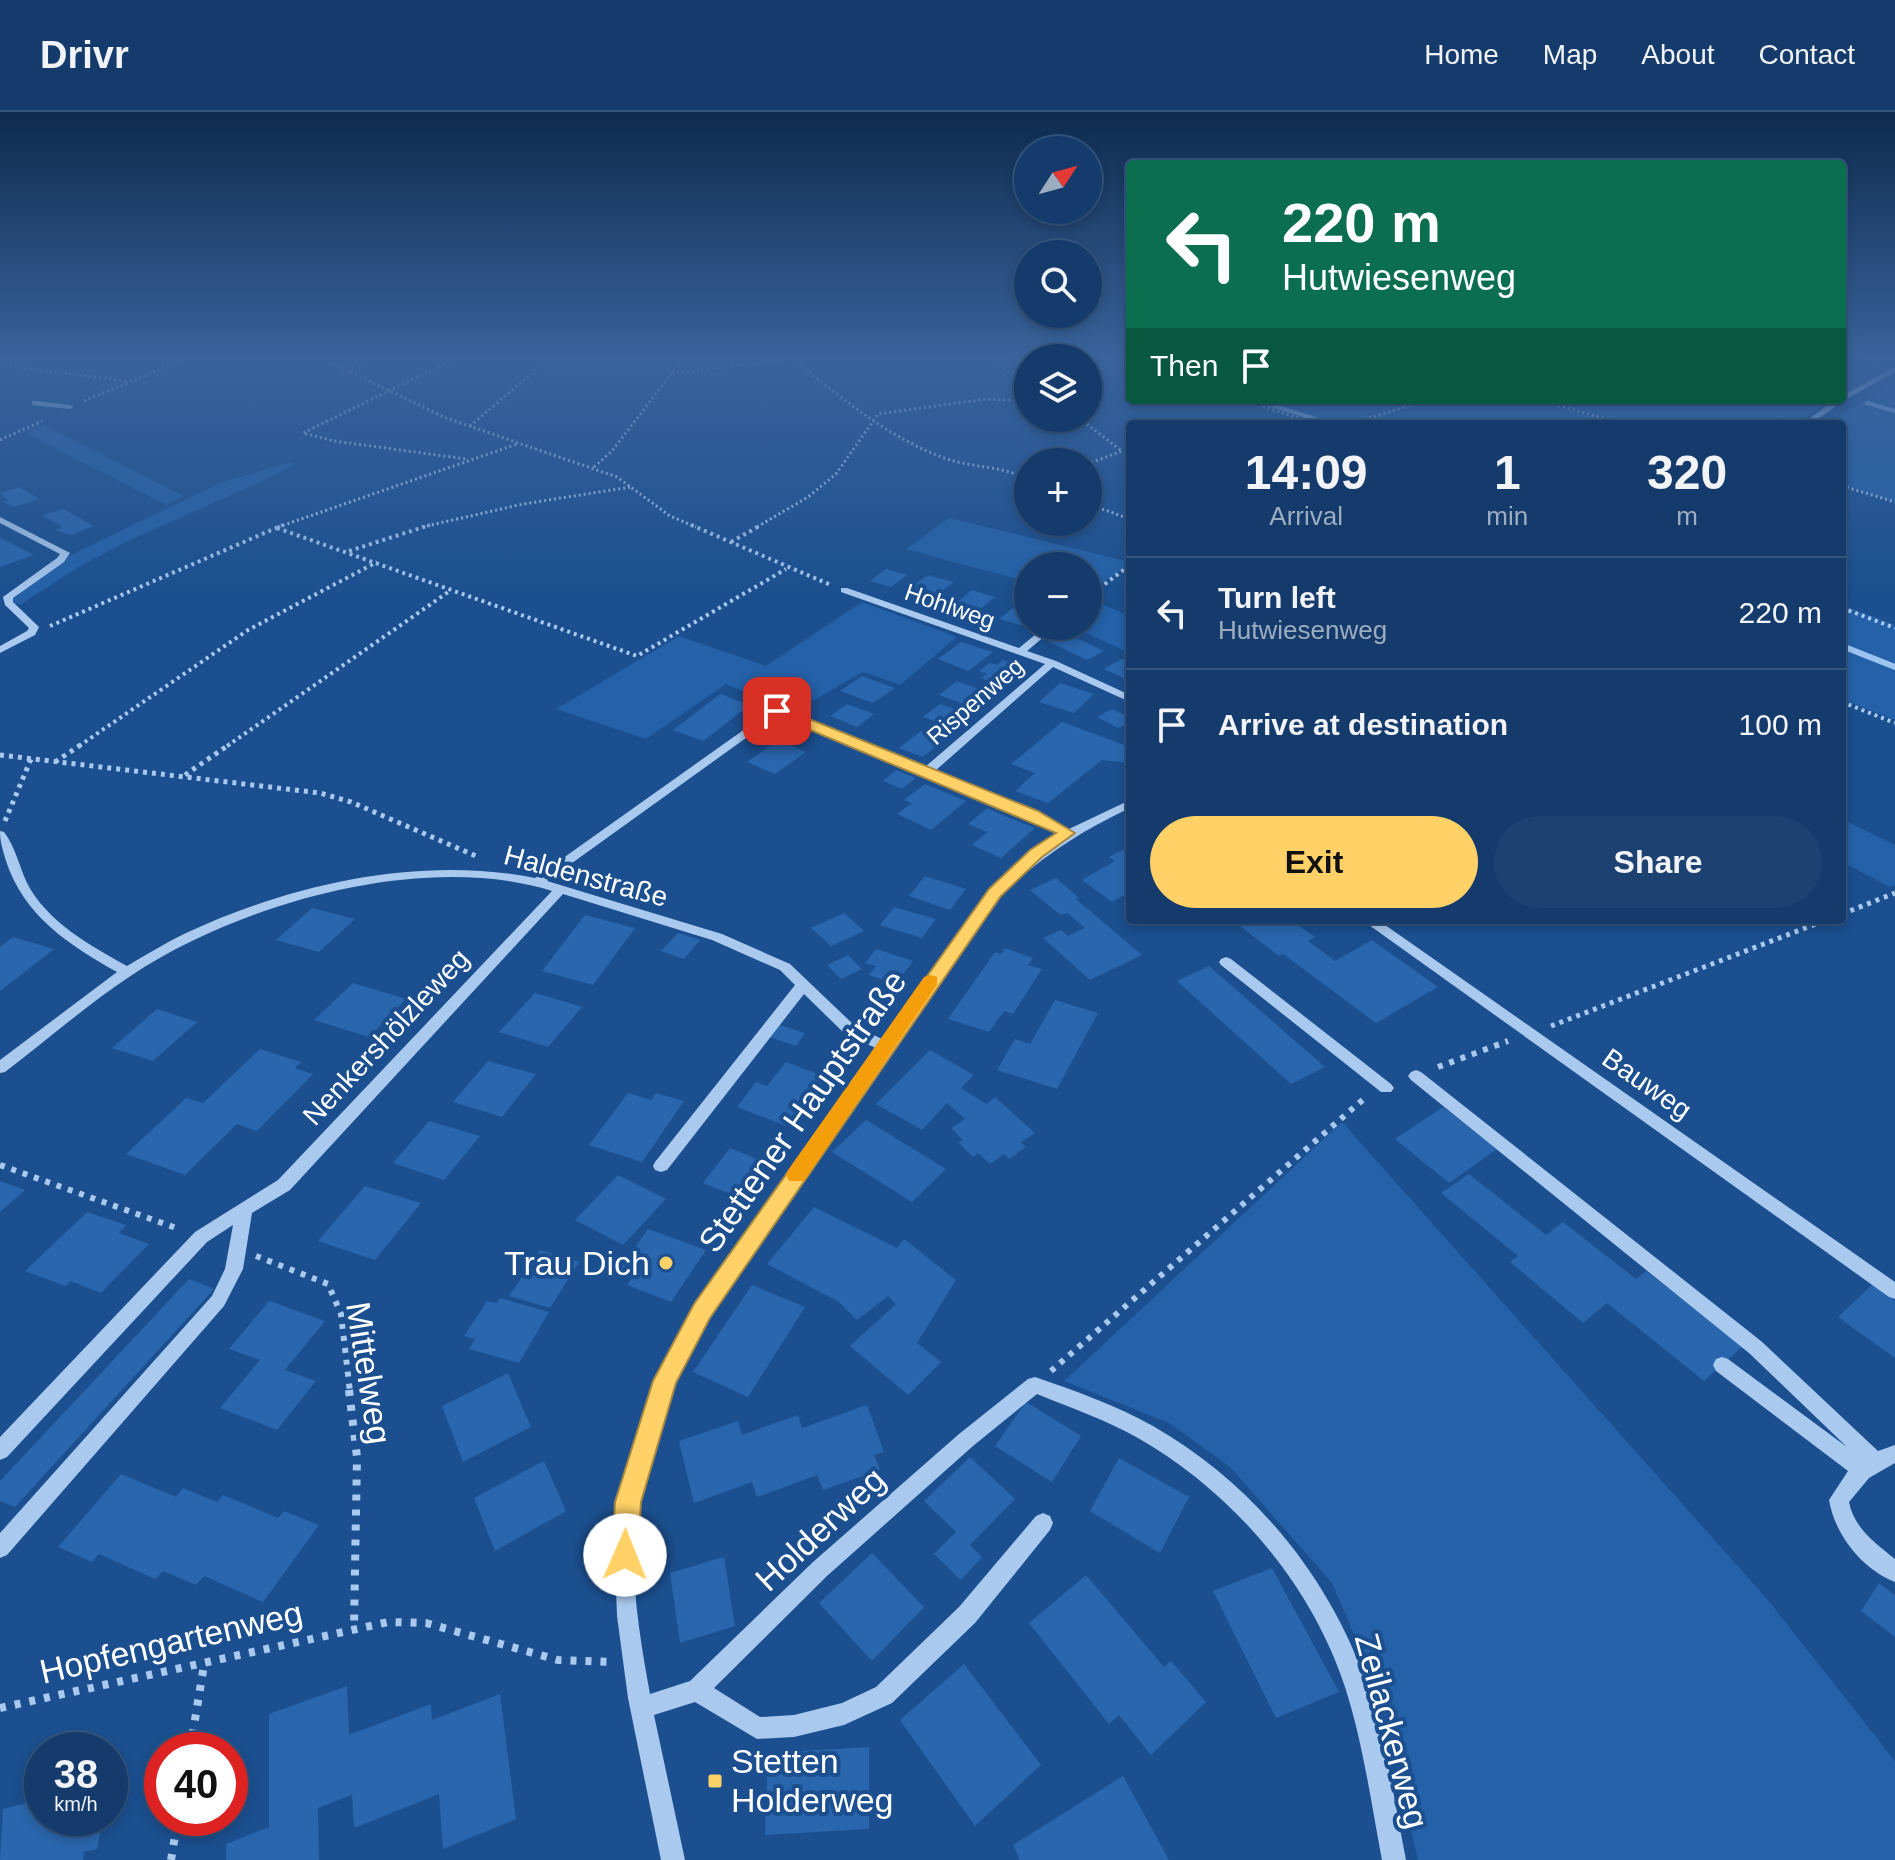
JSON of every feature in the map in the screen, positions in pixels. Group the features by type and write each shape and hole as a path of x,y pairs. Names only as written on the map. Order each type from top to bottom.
{"street":[{"path":"0,520 65,553 8,597 8,603 33,623 31,633 0,650"},
{"name":"Hohlweg","path":"844,590 1021,651 1126,697"},
{"path":"1021,651 1035,640"},
{"name":"Rispenweg","path":"927,772 1052,663"},
{"path":"537,882 777,711 1067,833"},
{"name":"Stettener Hauptstraße","path":"673,1860 635,1663 624,1533 628,1502 665,1381 702,1311 995,893 1036,854 1067,833 1126,806"},
{"path":"2,830 22,886 35,905 70,937 127,972"},
{"name":"Haldenstraße","path":"0,1068 127,972 220,923 320,890 419,874 501,875 537,882 748,949 785,967 850,1030 885,1046"},
{"name":"Nenkershölzleweg","path":"0,1451 201,1237 244,1213 284,1185 327,1142 561,889"},
{"name":"Bauweg","path":"1375,924 1895,1292"},
{"path":"1226,962 1386,1088"},
{"path":"661,1166 804,984"},
{"path":"1416,1076 1755,1347 1868,1465"},
{"path":"0,1548 218,1301 239,1249 244,1213"},
{"path":"1722,1365 1868,1465"},
{"name":"Holderweg","path":"642,1708 697,1690 820,1569 966,1440 1035,1385"},
{"name":"Zeilackerweg","path":"1035,1385 1147,1433 1200,1470 1240,1504 1285,1555 1321,1606 1349,1665 1394,1860"},
{"path":"1895,1454 1868,1465 1839,1500 1841,1520 1863,1548 1895,1572"},
{"path":"697,1690 757,1728 794,1726 858,1708 884,1695 967,1615 1043,1523"}],"path":[{"path":"333,439 406,452 459,459 477,458"},
{"path":"504,439 594,467 632,487 670,516 844,590"},
{"path":"594,467 622,439"},
{"path":"730,542 828,481 849,459 860,439"},
{"path":"902,439 946,459 1005,468 1014,472"},
{"path":"1102,459 1122,451 1106,439"},
{"path":"31,633 277,528 518,443"},
{"path":"348,552 422,525 499,507 632,487"},
{"path":"1846,487 1895,502"},
{"path":"1102,509 1126,518"},
{"path":"277,528 637,656 787,568"},
{"path":"54,763 248,630 377,562"},
{"path":"1102,586 1126,568"},
{"path":"184,776 451,590"},
{"path":"1846,610 1895,628"},
{"path":"1846,704 1895,723"},
{"path":"0,755 310,791 351,802 496,865 501,875"},
{"path":"2,830 31,759"},
{"path":"1846,912 1895,893"},
{"path":"1416,1076 1603,1008 1816,924"},
{"path":"1035,1385 1328,1127 1368,1096 1386,1088"},
{"path":"0,1165 201,1237"},
{"name":"Mittelweg","path":"239,1249 328,1284 341,1314 357,1457 354,1627"},
{"name":"Hopfengartenweg","path":"0,1708 204,1665 354,1627 426,1623 558,1660 635,1663"},
{"path":"193,1732 204,1665"},
{"path":"171,1860 175,1836"}],"shaded area":[{"path":"37,439 70,439 184,496 166,505"},
{"path":"1846,439 1895,439 1895,502 1846,486"},
{"path":"291,462 292,466 265,480 130,540 80,566 20,605 14,602 12,596 71,555 220,483"},
{"path":"949,518 1089,552 1014,552 1014,578 906,549"},
{"path":"1102,555 1126,561 1126,567 1102,583"},
{"path":"862,602 957,637 900,685 863,672 793,712 726,684 646,739 556,709 679,636 766,666"},
{"path":"1102,604 1126,614 1126,651 1101,640"},
{"path":"1846,607 1895,625 1895,720 1846,701"},
{"path":"1846,821 1895,845 1895,885 1890,887 1846,864"},
{"path":"1342,1122 1768,1600 1895,1761 1895,1860 1418,1860 1377,1688 1332,1583 1230,1467 1169,1423 1064,1381"}],"building":[{"path":"19,487 40,499 13,507 4,502 8,501 0,493"},
{"path":"63,509 93,526 72,535 55,530 62,527 42,515"},
{"path":"0,538 9,542 34,555 0,567"},
{"path":"886,569 907,575 891,587 870,581"},
{"path":"928,575 954,582 934,597 908,589"},
{"path":"972,590 995,597 979,610 955,604"},
{"path":"1013,608 1014,623 999,619"},
{"path":"1081,640 1104,651 1087,660 1049,642"},
{"path":"961,642 993,652 968,671 938,659"},
{"path":"1122,659 1126,660 1126,679 1104,669"},
{"path":"1003,660 1022,667 1000,685 981,678 987,674 979,671 990,663 997,665"},
{"path":"862,676 895,688 873,703 840,691"},
{"path":"957,681 990,693 972,707 939,695"},
{"path":"1060,683 1094,694 1074,713 1039,702"},
{"path":"720,694 750,705 703,741 673,730"},
{"path":"847,704 874,714 857,727 830,716"},
{"path":"940,704 968,714 950,727 923,717"},
{"path":"1112,709 1126,716 1126,724 1118,728 1097,717"},
{"path":"1062,722 1126,746 1126,763 1102,760 1048,803 1015,791 1035,773 1011,764"},
{"path":"921,731 944,740 923,757 899,748"},
{"path":"778,740 806,752 775,774 747,762"},
{"path":"896,770 916,778 902,789 883,781"},
{"path":"925,784 966,801 931,830 897,814 912,803 904,800"},
{"path":"987,808 1035,828 1001,858 972,845 987,832 968,824"},
{"path":"1126,848 1126,894 1112,902 1082,880 1115,861 1109,857"},
{"path":"925,876 966,889 950,910 909,896"},
{"path":"1056,878 1142,955 1090,980 1043,938 1061,930 1068,936 1085,928 1067,913 1062,915 1054,910 1030,890"},
{"path":"894,907 936,919 922,938 880,925"},
{"path":"312,908 355,919 319,952 276,940"},
{"path":"844,913 864,931 831,946 811,928"},
{"path":"585,915 635,928 593,985 542,971"},
{"path":"1297,924 1315,937 1308,941 1335,961 1372,940 1438,987 1376,1023 1240,926"},
{"path":"678,933 700,940 684,959 661,951"},
{"path":"13,937 54,949 0,991 0,947"},
{"path":"1005,948 1033,958 1028,965 1042,969 1013,1014 1004,1011 989,1032 948,1019 995,952 1001,954"},
{"path":"876,949 913,961 896,984 869,975 876,966 865,963"},
{"path":"848,955 862,969 841,979 827,965"},
{"path":"1209,966 1325,1067 1291,1084 1177,981"},
{"path":"353,983 406,999 369,1037 314,1020"},
{"path":"535,993 582,1007 548,1047 499,1032"},
{"path":"1055,1000 1098,1013 1057,1089 997,1070 1015,1039 1030,1044"},
{"path":"157,1009 197,1022 153,1061 112,1048"},
{"path":"780,1025 805,1033 796,1046 770,1037"},
{"path":"260,1049 301,1062 295,1068 313,1074 257,1131 237,1124 185,1175 126,1154 186,1098 203,1103"},
{"path":"930,1050 974,1075 961,1088 986,1104 995,1097 1035,1133 1021,1142 1026,1147 1009,1159 1004,1154 990,1164 978,1153 973,1157 958,1142 963,1140 951,1128 965,1119 947,1103 922,1130 876,1104"},
{"path":"488,1061 536,1074 502,1117 453,1102"},
{"path":"786,1062 826,1077 789,1127 737,1107 756,1082 767,1086"},
{"path":"628,1093 651,1100 656,1093 684,1101 642,1162 589,1145"},
{"path":"1443,1107 1497,1149 1449,1183 1395,1139"},
{"path":"866,1120 946,1169 912,1202 832,1152"},
{"path":"429,1121 480,1136 444,1180 393,1163"},
{"path":"730,1148 774,1166 748,1201 703,1183"},
{"path":"1469,1174 1546,1235 1563,1222 1636,1279 1646,1271 1743,1346 1704,1381 1607,1303 1583,1323 1510,1262 1518,1256 1441,1193"},
{"path":"618,1175 666,1199 623,1245 575,1220"},
{"path":"0,1181 25,1190 0,1212"},
{"path":"365,1186 421,1203 375,1260 318,1241"},
{"path":"814,1207 897,1248 904,1239 956,1280 917,1343 941,1362 908,1395 850,1346 896,1304 888,1296 857,1320 839,1302 767,1264"},
{"path":"87,1212 126,1225 119,1233 149,1244 101,1293 70,1281 65,1286 25,1271"},
{"path":"648,1229 706,1250 671,1302 627,1285 632,1278 617,1273"},
{"path":"540,1250 579,1262 550,1308 509,1296"},
{"path":"189,1279 214,1289 15,1507 0,1501 0,1481"},
{"path":"752,1285 805,1307 748,1397 693,1372"},
{"path":"1872,1285 1895,1301 1895,1358 1838,1317"},
{"path":"500,1298 549,1312 519,1363 469,1349 475,1339 464,1336 487,1301 497,1303"},
{"path":"269,1301 325,1321 285,1370 316,1381 277,1430 220,1408 260,1360 229,1349"},
{"path":"508,1373 531,1427 463,1462 442,1406"},
{"path":"1026,1402 1081,1436 1052,1482 995,1446"},
{"path":"867,1405 884,1452 874,1455 880,1470 823,1490 817,1475 757,1497 752,1482 694,1503 679,1441 738,1421 742,1435 798,1415 802,1428"},
{"path":"970,1457 1015,1499 970,1545 982,1557 961,1580 934,1554 956,1532 924,1501"},
{"path":"1119,1458 1189,1497 1160,1553 1090,1511"},
{"path":"544,1461 566,1511 495,1551 474,1498"},
{"path":"121,1474 176,1497 183,1488 217,1502 223,1495 278,1518 284,1511 319,1525 263,1602 204,1576 196,1585 163,1571 155,1579 99,1554 92,1562 58,1547"},
{"path":"872,1553 924,1607 872,1661 819,1603"},
{"path":"724,1557 735,1626 680,1643 670,1573"},
{"path":"1272,1568 1339,1692 1276,1718 1213,1591"},
{"path":"1086,1575 1164,1667 1171,1661 1206,1702 1151,1755 1119,1715 1109,1724 1029,1623"},
{"path":"1879,1583 1895,1595 1895,1637 1861,1611"},
{"path":"964,1664 1041,1765 975,1826 900,1720"},
{"path":"347,1686 349,1735 431,1704 432,1720 500,1694 516,1819 443,1849 439,1794 354,1828 352,1795 318,1808 319,1860 226,1860 226,1844 269,1827 269,1714"},
{"path":"869,1747 869,1829 765,1835 768,1753"},
{"path":"1123,1776 1169,1860 1020,1860 1013,1845"},
{"path":"24,1804 24,1836 100,1836 97,1849 84,1852 83,1860 0,1860 3,1809"}],"waterway":[{"path":"1846,648 1895,667"}],"slow traffic":[{"path":"796,1175 931,981"}],"place":[{"name":"Trau Dich","path":"666,1263"},
{"name":"Stetten Holderweg","path":"715,1781"}],"route":[{"path":"625,1555 628,1502 665,1381 702,1311 921,994 995,893 1036,854 1067,833 1032,815 777,711"}]}
